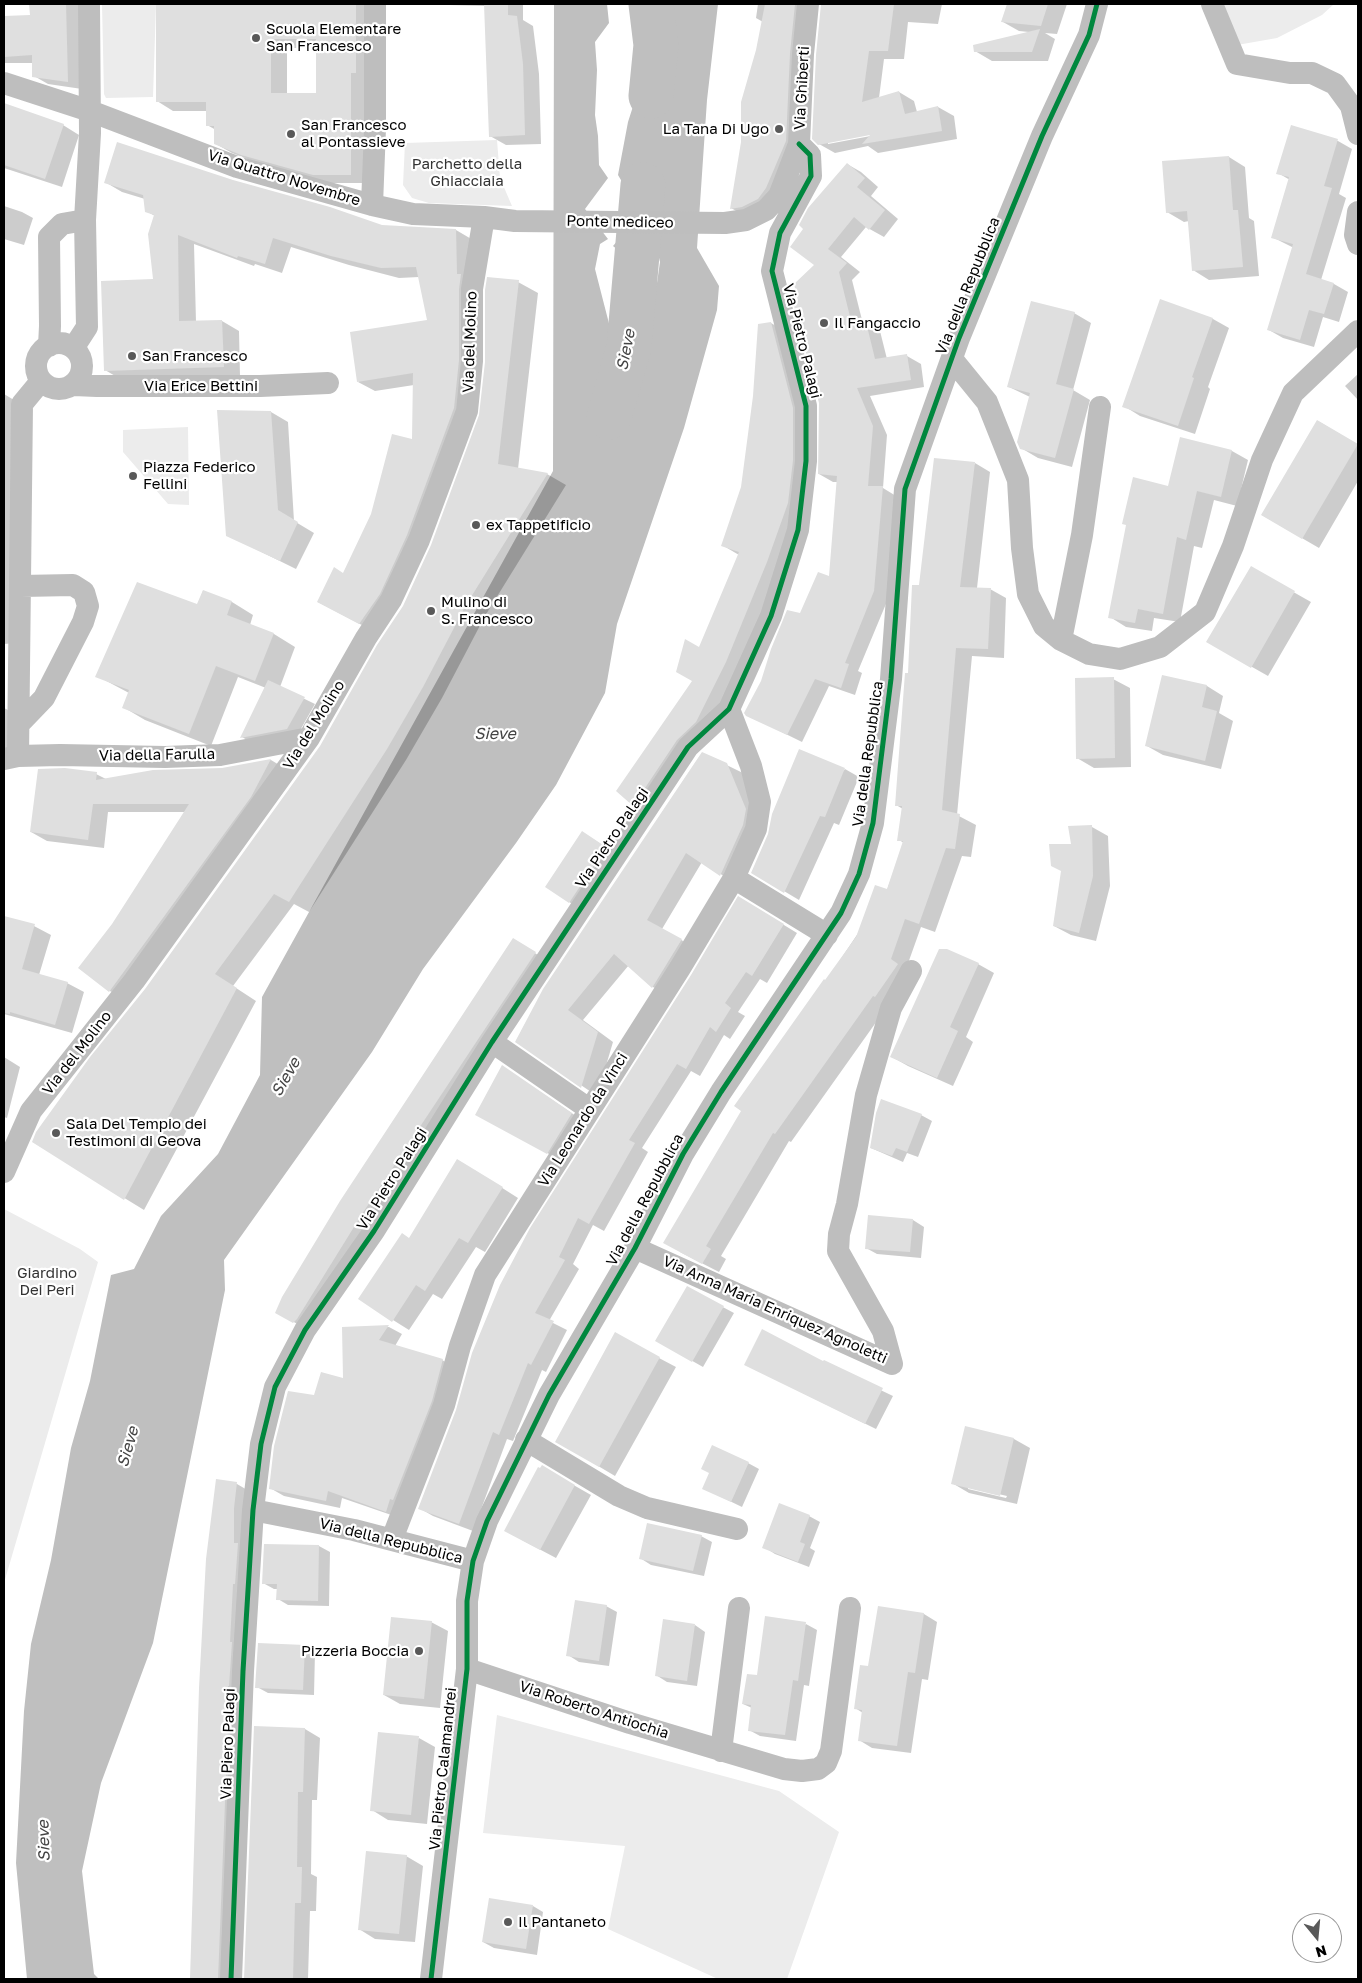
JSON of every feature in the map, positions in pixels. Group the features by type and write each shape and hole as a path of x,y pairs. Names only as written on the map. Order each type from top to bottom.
{"street":[{"path":"74,347 87,327 85,220 90,110 89,4"},
{"name":"Via Ghiberti","path":"725,223 746,220 766,210 779,196 799,144 803,54 808,4"},
{"name":"Via della Repubblica","path":"253,1510 392,1539 473,1561 487,1521 549,1395 636,1248 682,1154 841,913 859,874 873,823 891,679 905,489 952,359 1042,136 1089,35 1098,4"},
{"path":"1212,4 1238,64 1290,73 1312,74 1335,84 1351,106 1358,134"},
{"path":"372,205 375,128 375,13"},
{"name":"Via Quattro Novembre","path":"4,83 90,110 237,167 372,205 413,214 515,220"},
{"name":"Via Pietro Palagi","path":"253,1510 261,1444 275,1387 305,1330 374,1231 492,1042 688,747 729,709 771,616 798,530 806,461 806,406 772,271 780,233 811,176 810,155 799,144"},
{"path":"1358,212 1355,235 1358,244"},
{"name":"Via del Molino","path":"4,1172 31,1111 134,981 309,738 366,638 391,600 419,540 467,411 472,361 472,289 484,217"},
{"path":"49,346 49,237 62,224 85,220"},
{"name":"Ponte mediceo","path":"515,220 725,223"},
{"name":"Via della Repubblica","path":"952,359 987,402 1018,480 1022,548 1028,594 1044,626 1061,640 1089,654 1120,658 1160,647 1206,612 1232,546 1262,460 1293,393 1358,331"},
{"path":"11,758 19,724 22,404 41,381 37,370 37,360 41,351 49,346 66,344 74,347 80,354 82,371 74,384"},
{"name":"Via Erice Bettini","path":"41,381 48,387 56,389 74,384 96,386 194,386 328,383"},
{"path":"1061,640 1082,535 1100,407"},
{"path":"19,724 44,698 83,622 88,606 84,592 73,585 21,586"},
{"name":"Via Leonardo da Vinci","path":"392,1539 444,1405 460,1346 485,1275 680,968 734,878 756,829 760,802 751,766 729,709"},
{"name":"Via della Farulla","path":"11,758 60,755 164,757 220,755 309,738"},
{"path":"734,878 827,935"},
{"name":"Via Anna Maria Enriquez Agnoletti","path":"636,1248 892,1364 884,1332 838,1251 839,1234 847,1204 866,1095 891,1008 911,971"},
{"path":"492,1042 589,1109"},
{"path":"526,1440 619,1496 647,1508 737,1530"},
{"name":"Via Piero Palagi","path":"231,1979 243,1671 253,1510"},
{"name":"Via Pietro Calamandrei","path":"431,1979 466,1669 467,1601 473,1561"},
{"path":"721,1751 739,1608"},
{"name":"Via Roberto Antiochia","path":"466,1669 721,1751 784,1769 818,1770 826,1763 831,1751 850,1608"}],"green space":[{"path":"102,4 156,4 153,97 106,98 104,94"},
{"path":"1220,4 1334,4 1322,15 1277,38 1237,45"},
{"name":"Parchetto della Ghiacciaia","path":"497,140 500,178 512,206 429,203 412,198 403,185 405,143"},
{"path":"188,427 189,505 168,504 123,452 123,430"},
{"name":"Giardino Dei Peri","path":"4,1209 80,1249 98,1262 4,1583"},
{"path":"497,1715 779,1791 839,1832 787,1979 718,1979 608,1929 625,1846 483,1833"}],"water":[{"name":"Sieve","path":"554,4 607,4 609,23 595,42 597,70 595,115 599,165 608,178 585,209 608,239 600,244 595,269 614,343 614,363 638,351 642,344 650,326 652,309 650,302 657,283 660,262 656,245 645,242 625,256 613,246 641,214 618,175 646,46 657,30 658,4 718,4 707,100 697,248 719,286 717,310 684,428 617,624 605,693 556,785 516,843 423,969 372,1052 224,1260 225,1290 153,1643 101,1783 82,1871 94,1974 99,1979 27,1979 16,1863 24,1711 31,1644 51,1560 71,1448 90,1381 111,1275 134,1269 161,1216 218,1154 260,1075 262,997 553,471"}],"building":[{"path":"29,4 66,4 68,82 32,77 32,55 4,57 4,16 30,15"},
{"path":"156,4 356,4 356,73 351,73 351,175 313,175 241,155 214,144 214,126 206,126 206,102 156,102","holes":["271,39 316,39 316,93 271,93"]},
{"path":"484,4 508,4 508,15 517,16 523,64 525,135 489,137"},
{"path":"765,4 795,4 790,53 786,141 766,188 758,199 742,207 730,209 741,142 741,102 756,50"},
{"path":"821,4 894,4 888,51 869,51 862,102 899,91 905,114 938,106 942,131 862,144 870,135 818,145 812,139 816,55"},
{"path":"1007,4 1048,4 1041,26 1001,22"},
{"path":"1040,29 1032,52 974,52 973,45"},
{"path":"4,103 64,124 45,179 4,165"},
{"path":"1291,125 1338,139 1324,186 1332,188 1306,274 1334,283 1324,314 1309,310 1300,340 1267,330 1293,244 1271,238 1289,177 1276,174"},
{"path":"117,142 233,180 330,207 382,225 456,229 457,274 461,274 459,289 459,360 454,408 407,535 380,594 359,624 317,602 334,567 343,573 371,514 392,434 412,439 413,373 357,382 350,332 427,320 416,267 381,268 331,256 273,238 265,264 238,256 237,258 178,235 179,321 222,320 224,367 104,371 101,281 153,279 148,234 154,215 145,212 143,195 104,183"},
{"path":"1229,156 1233,210 1238,210 1243,267 1192,271 1187,211 1166,213 1162,161"},
{"path":"847,163 865,178 857,187 885,210 869,230 854,217 828,249 847,263 839,272 852,325 866,322 875,359 907,354 911,380 857,388 873,426 868,486 883,486 874,591 845,663 849,664 841,688 815,679 787,735 746,716 744,713 761,681 771,649 787,610 800,613 818,572 829,576 837,476 818,474 819,403 793,302 798,301 794,284 814,265 790,247 803,229 799,225 808,208"},
{"path":"487,277 519,280 498,464 548,473 466,605 423,687 387,749 289,902 274,894 215,974 237,988 124,1200 32,1142 36,1132 90,1057 145,989 320,746 377,645 403,606 431,545 479,415 485,362 485,290"},
{"path":"1160,299 1213,318 1192,377 1194,378 1178,426 1122,407"},
{"path":"1031,301 1075,312 1056,384 1074,389 1055,458 1020,449 1017,442 1030,393 1007,387"},
{"path":"771,322 793,408 793,460 788,503 767,562 726,662 696,722 677,740 633,806 616,791 692,681 676,672 685,639 699,647 739,552 721,546 741,487 753,396 758,324"},
{"path":"217,410 271,411 278,510 298,522 280,561 226,536"},
{"path":"1317,420 1358,444 1302,539 1261,515"},
{"path":"1180,437 1232,450 1221,497 1197,491 1186,540 1177,537 1163,614 1138,609 1135,623 1108,618 1126,525 1122,524 1133,477 1168,486"},
{"path":"934,458 975,462 960,587 991,588 988,649 956,648 942,810 960,814 955,849 946,848 919,924 905,919 891,959 898,964 775,1134 773,1133 706,1246 711,1249 702,1264 663,1243 741,1111 734,1106 856,937 875,885 887,889 903,841 897,841 902,806 895,806 905,673 908,673 912,585 919,585"},
{"path":"1251,566 1295,591 1251,668 1206,642"},
{"path":"137,582 197,604 203,590 232,601 227,615 274,633 255,681 216,666 189,734 122,708 129,690 95,677"},
{"path":"1162,675 1207,685 1202,707 1217,711 1205,761 1145,746"},
{"path":"1114,677 1115,758 1076,759 1075,678"},
{"path":"268,680 305,697 287,729 240,738"},
{"path":"799,749 845,768 825,817 820,816 784,893 751,873 768,834 772,814"},
{"path":"702,752 727,763 746,809 743,825 720,876 686,853 647,920 682,939 652,988 614,954 568,1010 598,1032 581,1088 515,1042 543,989"},
{"path":"271,759 251,797 109,992 78,968 112,924 189,804 93,804 88,840 30,832 38,769 65,768 97,772 96,780 153,770 222,768"},
{"path":"1092,825 1093,876 1079,933 1053,926 1061,871 1051,866 1049,844 1071,844 1068,826"},
{"path":"582,831 606,847 569,903 545,887"},
{"path":"738,896 784,924 752,976 746,972 725,1003 731,1008 716,1032 710,1027 686,1069 677,1064 629,1140 635,1143 589,1224 578,1218 559,1257 565,1260 535,1313 554,1321 531,1365 528,1363 499,1435 493,1432 459,1524 418,1509 456,1410 472,1353 500,1285 530,1228 691,975"},
{"path":"4,916 35,924 22,969 68,982 55,1025 10,1012 10,1014 4,1013"},
{"path":"513,938 536,952 362,1214 297,1319 293,1323 275,1313 282,1297 340,1201"},
{"path":"939,949 947,949 979,963 950,1027 958,1031 937,1078 890,1057"},
{"path":"502,1065 572,1113 547,1154 475,1115"},
{"path":"881,1099 922,1114 907,1152 896,1148 892,1156 870,1148 876,1113"},
{"path":"457,1159 503,1187 468,1243 459,1238 425,1291 416,1285 392,1322 358,1299 402,1233 409,1238"},
{"path":"868,1215 913,1219 910,1252 865,1249"},
{"path":"687,1286 724,1306 692,1362 655,1341"},
{"path":"389,1325 379,1340 443,1359 432,1401 393,1500 390,1499 386,1512 328,1491 326,1501 269,1489 274,1446 288,1391 314,1395 321,1372 343,1378 342,1327"},
{"path":"762,1329 823,1361 883,1388 865,1424 744,1365"},
{"path":"615,1332 660,1357 599,1467 555,1442"},
{"path":"965,1426 1014,1438 1000,1496 951,1484"},
{"path":"712,1445 749,1462 731,1502 702,1489 709,1473 701,1469"},
{"path":"542,1465 575,1485 540,1550 504,1531 538,1467 540,1468"},
{"path":"216,1479 237,1482 234,1508 234,1543 238,1543 235,1584 233,1584 230,1642 232,1642 226,1725 228,1725 218,1979 190,1979 199,1688 206,1559"},
{"path":"779,1503 810,1515 800,1542 805,1544 798,1562 762,1548"},
{"path":"647,1523 702,1535 693,1571 639,1559"},
{"path":"264,1544 319,1545 318,1601 276,1600 277,1584 262,1584"},
{"path":"575,1600 607,1605 599,1661 566,1656"},
{"path":"878,1606 924,1613 915,1673 908,1672 897,1746 858,1741 862,1710 854,1709 860,1665 868,1666"},
{"path":"765,1616 806,1622 798,1681 793,1680 785,1735 748,1731 751,1705 742,1704 747,1674 757,1675"},
{"path":"391,1617 432,1621 424,1699 383,1695"},
{"path":"663,1619 695,1624 687,1681 655,1676"},
{"path":"258,1643 305,1645 303,1690 255,1688"},
{"path":"254,1726 305,1728 303,1792 298,1792 297,1867 302,1867 301,1903 295,1903 293,1979 244,1979"},
{"path":"378,1732 419,1736 411,1815 370,1811"},
{"path":"366,1851 407,1855 399,1934 358,1930"},
{"name":"Il Pantaneto","path":"489,1898 533,1905 526,1949 482,1942"}],"waterway":[{"name":"Sieve","path":"651,4 656,45 651,96"},
{"name":"Sieve","path":"609,417 629,347 643,185"}],"cycle path":[{"path":"431,1979 467,1669 467,1601 473,1561 487,1521 549,1395 635,1248 683,1154 721,1092 841,913 859,874 873,823 891,679 905,489 959,338 1042,136 1089,35 1097,4"},
{"path":"231,1979 243,1671 253,1510 261,1444 275,1387 305,1330 374,1231 492,1042 688,747 729,709 771,616 798,530 806,461 806,406 772,271 780,233 811,176 810,155 799,144"}],"place":[{"name":"Scuola Elementare San Francesco","path":"256,38"},
{"name":"La Tana Di Ugo","path":"779,129"},
{"name":"San Francesco al Pontassieve","path":"291,134"},
{"name":"Il Fangaccio","path":"824,323"},
{"name":"San Francesco","path":"132,356"},
{"name":"Piazza Federico Fellini","path":"133,476"},
{"name":"ex Tappetificio","path":"476,525"},
{"name":"Mulino di S. Francesco","path":"431,611"},
{"name":"Sala Del Tempio dei Testimoni di Geova","path":"56,1133"},
{"name":"Pizzeria Boccia","path":"419,1651"},
{"name":"Il Pantaneto","path":"508,1922"}]}
